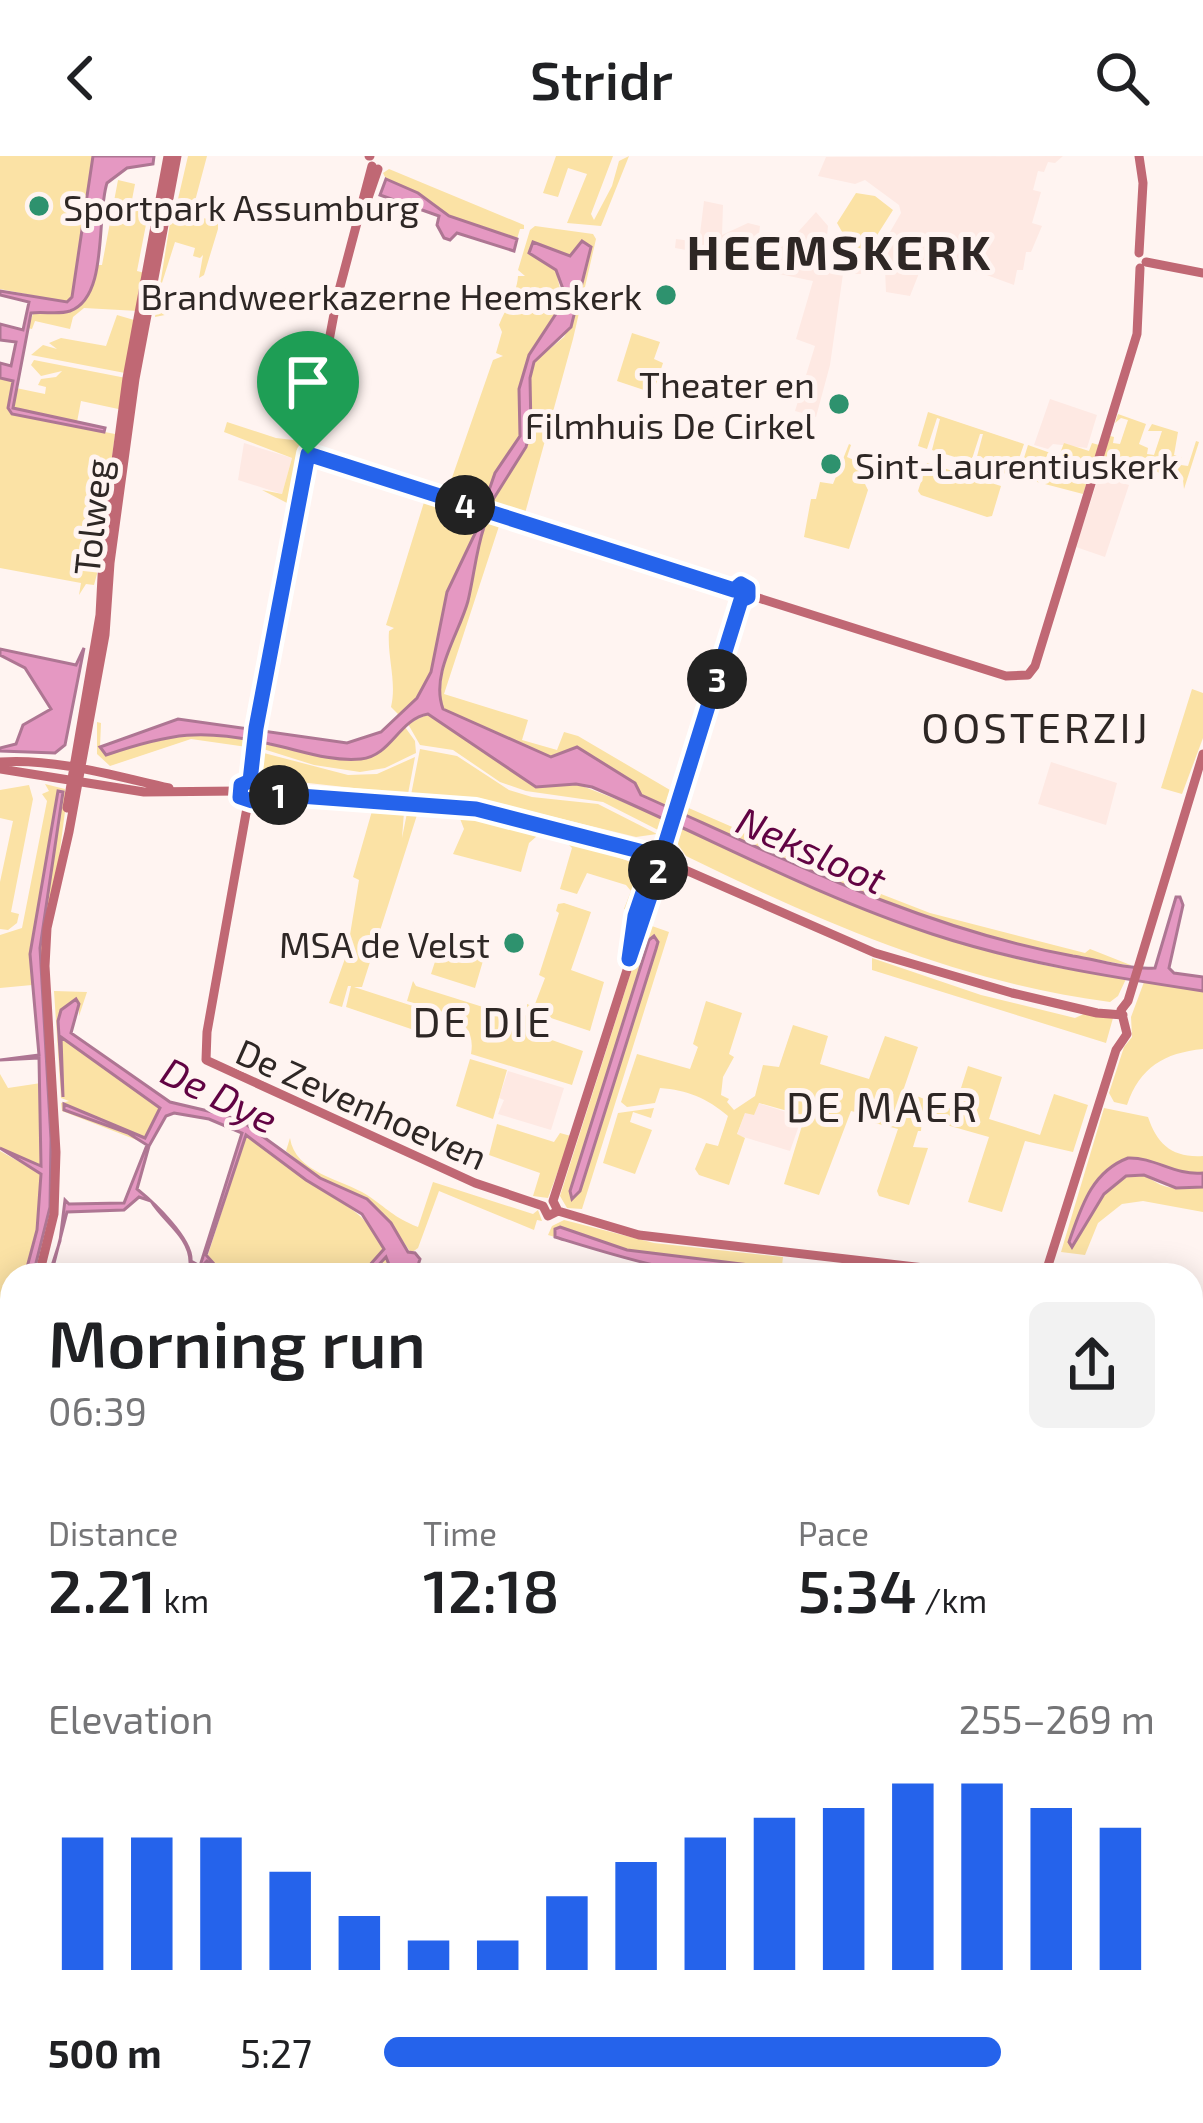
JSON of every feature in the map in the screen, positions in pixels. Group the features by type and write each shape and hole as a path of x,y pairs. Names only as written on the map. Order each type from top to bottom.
{"street":[{"name":"Tolweg","path":"42,1263 55,1192 47,928 108,617 110,563 135,379 173,156"},
{"path":"308,454 740,596 1018,678 1028,675 1035,666 1137,334 1143,201 1139,156"},
{"path":"250,781 256,728 344,268 372,161 388,160"},
{"path":"1142,261 1203,273"},
{"path":"740,596 551,1206 639,1235 881,1263"},
{"path":"0,765 76,774 144,792 238,791 248,802 259,793 476,809 647,853 659,865 880,954 1012,993 1122,1012 1131,1008 1203,754"},
{"path":"238,791 250,781"},
{"path":"250,781 259,793"},
{"name":"De Zevenhoeven","path":"248,802 206,1060 475,1183 551,1206"},
{"path":"647,853 661,847"},
{"path":"1049,1263 1116,1050 1127,1034 1122,1012"}],"shaded area":[{"name":"Sportpark Assumburg","path":"0,156 93,156 73,294 67,302 0,289"},
{"path":"93,156 154,156 153,164 127,168 107,183 96,273 82,303 65,312 31,313 13,408 105,428 104,432 12,414 8,408 13,381 0,378 0,363 11,366 16,342 0,340 0,324 23,330 29,302 0,295 0,291 67,302 72,297"},
{"path":"188,156 207,156 191,216 214,220 211,226 218,221 218,229 199,278 203,255 193,256 195,248 175,242 161,286 165,315 155,317 170,223 173,213 183,215 175,212"},
{"path":"556,156 613,156 591,214 594,220 619,161 629,156 601,226 567,223 587,174 568,168 558,197 543,193"},
{"path":"1063,156 1048,162 1044,172 1038,171 1033,190 1041,192 1032,223 1042,226 1031,252 1026,252 1023,270 1017,270 1014,285 927,253 910,296 886,292 885,269 862,268 861,274 843,274 830,365 816,417 795,411 815,346 796,339 813,281 745,267 747,258 727,250 725,257 675,248 676,239 699,242 704,201 723,205 722,235 748,223 760,226 759,234 796,241 816,212 828,226 825,256 836,265 842,258 867,259 886,239 901,213 899,205 865,180 855,184 818,176 826,157"},
{"path":"389,169 524,225 524,229 517,239 449,216 418,193 386,179 383,173"},
{"path":"386,179 418,193 449,216 517,239 514,251 457,233 450,240 444,238 437,225 439,216 380,195"},
{"path":"118,180 135,184 131,205 149,209 137,271 145,273 138,311 84,308 73,317 70,329 35,321 28,328 34,311 70,309 89,290 97,265 102,265"},
{"path":"856,193 875,196 893,210 867,251 849,244 837,223"},
{"path":"535,226 593,234 596,239 524,517 447,492 493,360 503,356 496,353 502,332 499,325 518,276 525,276 518,270","holes":["532,243 566,256 575,253 579,243 573,320 564,337 534,362 531,429 494,497 487,495 495,473 520,436 519,389 529,355 563,303 556,270 532,253"]},
{"path":"582,241 591,247 571,327 534,362 526,447 494,498 487,496 495,473 520,436 519,389 529,355 563,303 556,270 529,253 533,242 570,256"},
{"path":"117,315 134,320 125,373 31,355 43,345 57,349 49,343 61,338 106,346"},
{"path":"632,333 660,342 654,359 663,363 653,393 617,381"},
{"path":"34,360 126,378 123,410 81,401 77,422 14,410 16,388 45,394 46,387 38,385 41,379 62,371 41,376 31,365"},
{"path":"0,378 14,380 8,407 12,414 115,434 97,574 94,585 86,584 79,595 81,583 0,568"},
{"path":"1050,399 1097,415 1087,448 1034,445"},
{"path":"928,412 1024,444 1013,476 975,464 983,434 971,462 932,450 937,418 927,449 918,446"},
{"path":"1118,414 1146,424 1139,444 1148,448 1147,454 1154,455 1162,431 1148,431 1152,424 1178,432 1174,455 1182,458 1181,465 1188,466 1199,442 1184,489 1183,480 1109,457 1100,466 1110,436 1120,444 1128,420 1115,423"},
{"path":"227,422 293,440 307,426 295,501 287,503 262,490 282,494 292,458 224,432"},
{"path":"244,443 292,458 282,494 238,480"},
{"path":"1064,443 1089,451 1092,443 1099,445 1083,494 1018,477 1028,445 1059,456"},
{"path":"849,444 847,457 870,467 868,490 849,549 804,537 811,499 816,499 820,482 833,484"},
{"path":"927,463 1001,486 992,516 921,495 918,491"},
{"path":"1099,476 1129,485 1105,557 1076,547"},
{"path":"425,499 501,520 444,694 528,720 522,740 557,750 564,732 578,736 670,790 665,806 641,795 637,785 572,751 551,757 442,709 448,647 484,527 479,523 447,594 431,672 400,716 391,707 389,631 394,628 386,625"},
{"path":"481,521 484,527 468,601 440,682 443,709 551,757 577,747 635,783 641,795 746,843 852,889 1016,944 1155,968 1176,897 1180,897 1183,905 1169,968 1203,977 1203,991 1032,961 888,919 592,787 536,787 428,714 410,723 380,751 361,759 205,735 149,742 106,755 100,747 178,719 347,743 381,732 417,698 431,672 447,592"},
{"path":"84,648 65,745 55,753 0,751 16,744 23,725 51,709 25,668 0,655 0,649 76,665"},
{"path":"1192,689 1203,693 1203,738 1182,794 1161,788"},
{"path":"428,714 536,787 577,784 662,817 658,830 603,802 526,791 500,782 453,750 420,745 408,724"},
{"path":"97,722 101,723 100,747 198,733 248,739 247,747 191,739 110,766 97,754"},
{"path":"405,727 415,741 416,753 385,768 360,772 314,765 260,748 261,742 338,760 359,759 376,755"},
{"path":"420,749 457,756 509,790 598,804 657,834 636,837 513,807 411,795"},
{"path":"260,752 348,775 377,774 415,757 408,794 272,779 259,769"},
{"path":"1051,762 1117,783 1106,825 1038,804"},
{"path":"45,784 65,789 66,804 42,986 40,948 63,793 58,792 31,943 32,985 0,988 0,935 22,928 47,801 42,794 49,791"},
{"path":"29,785 33,799 11,912 19,914 17,923 8,930 0,929 0,882 13,821 0,818 0,790"},
{"path":"58,791 63,792 40,948 51,1139 50,1207 36,1263 28,1263 37,1230 41,1174 0,1148 41,1166 39,1058 0,1060 39,1055 30,954"},
{"path":"684,806 753,836 755,841 848,873 850,882 930,913 1085,953 1090,949 1133,966 1014,943 910,912 681,813"},
{"path":"372,811 404,812 402,838 407,813 417,815 362,987 354,987 422,1009 417,1031 346,1007 351,986 342,1007 329,1003 347,953 359,880 353,877"},
{"path":"459,816 562,836 641,866 627,910 631,891 626,885 587,873 577,894 560,889 572,848 568,844 537,836 529,843 521,872 453,854 464,829"},
{"path":"678,825 935,935 1025,961 1126,979 1110,1002 1000,980 892,947 686,856 675,840"},
{"path":"558,904 591,912 571,970 604,982 590,1031 542,1015 541,1006 535,1004 545,978 539,975"},
{"path":"649,925 669,932 582,1209 567,1208 560,1196"},
{"path":"654,936 656,949 580,1191 572,1199 570,1191"},
{"path":"442,940 485,954 475,988 431,974"},
{"path":"872,958 981,995 1075,1018 1086,1013 1113,1018 1106,1043 872,970"},
{"path":"413,981 416,986 521,1019 527,1014 527,1004 537,1008 532,1033 583,1051 572,1085 471,1054 468,1031 461,1022 407,1001"},
{"path":"1144,982 1203,991 1203,1049 1155,1064 1139,1081 1127,1105 1114,1102 1109,1093 1124,1047 1132,1037 1131,1017"},
{"path":"54,991 87,992 79,1016 79,1004 60,1036 160,1106 146,1138 116,1127 147,1144 62,1111 61,1103 69,1101 61,1098"},
{"path":"76,999 79,1004 71,1033 170,1102 247,1125 320,1178 367,1199 391,1223 408,1252 420,1259 419,1263 388,1263 386,1257 372,1263 384,1249 362,1214 246,1135 206,1255 213,1263 201,1263 242,1133 209,1119 174,1113 166,1116 149,1146 137,1189 150,1201 139,1197 124,1210 67,1212 60,1238 65,1200 69,1204 124,1203 147,1145 128,1133 64,1110 64,1104 145,1138 160,1108 61,1037 63,1097 58,1021 61,1010"},
{"path":"706,1001 742,1013 721,1095 734,1110 755,1096 763,1065 779,1067 793,1025 828,1036 820,1064 869,1079 885,1036 918,1047 903,1091 954,1110 968,1066 1002,1077 989,1119 1040,1135 1054,1094 1088,1105 1073,1152 1025,1141 1002,1212 968,1202 989,1137 922,1118 913,1147 928,1148 909,1205 879,1196 877,1191 898,1129 867,1121 868,1115 851,1111 819,1195 784,1184 805,1116 759,1103 754,1115 745,1113 737,1134 745,1138 729,1185 699,1175 695,1169 706,1143 718,1146 728,1116 704,1100 670,1089 660,1088 655,1103 627,1107 621,1102 637,1054 690,1069"},
{"path":"470,1059 507,1070 493,1119 456,1106"},
{"path":"508,1071 564,1088 551,1130 498,1114"},
{"path":"0,1074 8,1088 41,1083 41,1166 0,1148"},
{"path":"758,1103 802,1117 790,1151 737,1135 745,1113"},
{"path":"654,1108 651,1118 633,1112 630,1122 652,1130 635,1174 603,1163 618,1113"},
{"path":"1104,1108 1148,1117 1167,1147 1183,1155 1203,1156 1203,1173 1185,1174 1121,1160 1094,1185 1069,1242 1076,1243 1107,1189 1127,1176 1142,1175 1174,1188 1203,1187 1203,1212 1143,1201 1122,1204 1098,1223 1085,1255 1061,1252"},
{"path":"497,1124 554,1142 560,1133 571,1136 548,1198 533,1196 540,1173 489,1155"},
{"path":"246,1135 361,1217 388,1263 208,1263"},
{"path":"290,1138 310,1167 418,1227 433,1182 533,1214 538,1210 542,1221 537,1220 534,1230 439,1191 418,1248 411,1253 391,1223 358,1194 320,1178 286,1151"},
{"path":"0,1151 41,1174 41,1187 29,1263 0,1263"},
{"path":"1128,1158 1203,1173 1203,1187 1176,1188 1144,1175 1126,1176 1104,1194 1072,1247 1069,1242 1089,1192 1105,1172"},
{"path":"564,1220 654,1243 783,1257 782,1263 733,1263 627,1250 567,1229 555,1237 548,1235 552,1226"},
{"path":"555,1229 627,1250 733,1263 647,1263 555,1237"}],"place":[{"name":"Sportpark Assumburg","path":"39,206"},
{"name":"Brandweerkazerne Heemskerk","path":"666,295"},
{"name":"Theater en Filmhuis De Cirkel","path":"839,404"},
{"name":"Sint-Laurentiuskerk","path":"831,464"},
{"name":"MSA de Velst","path":"514,943"}],"district":[{"name":"HEEMSKERK","path":"840,251"},
{"name":"OOSTERZIJ","path":"1036,726"},
{"name":"DE DIE","path":"483,1020"},
{"name":"DE MAER","path":"883,1105"}],"route":[{"path":"308,454 250,781 241,785 240,797 252,801 259,793 476,809 638,849 647,853 650,865 660,867 629,959 635,916 652,866 657,868 660,867 661,867 667,862 664,848 748,588 741,584 734,590 308,454"}],"water label":[{"name":"Neksloot","path":"812,849"},
{"name":"De Dye","path":"220,1094"}]}
